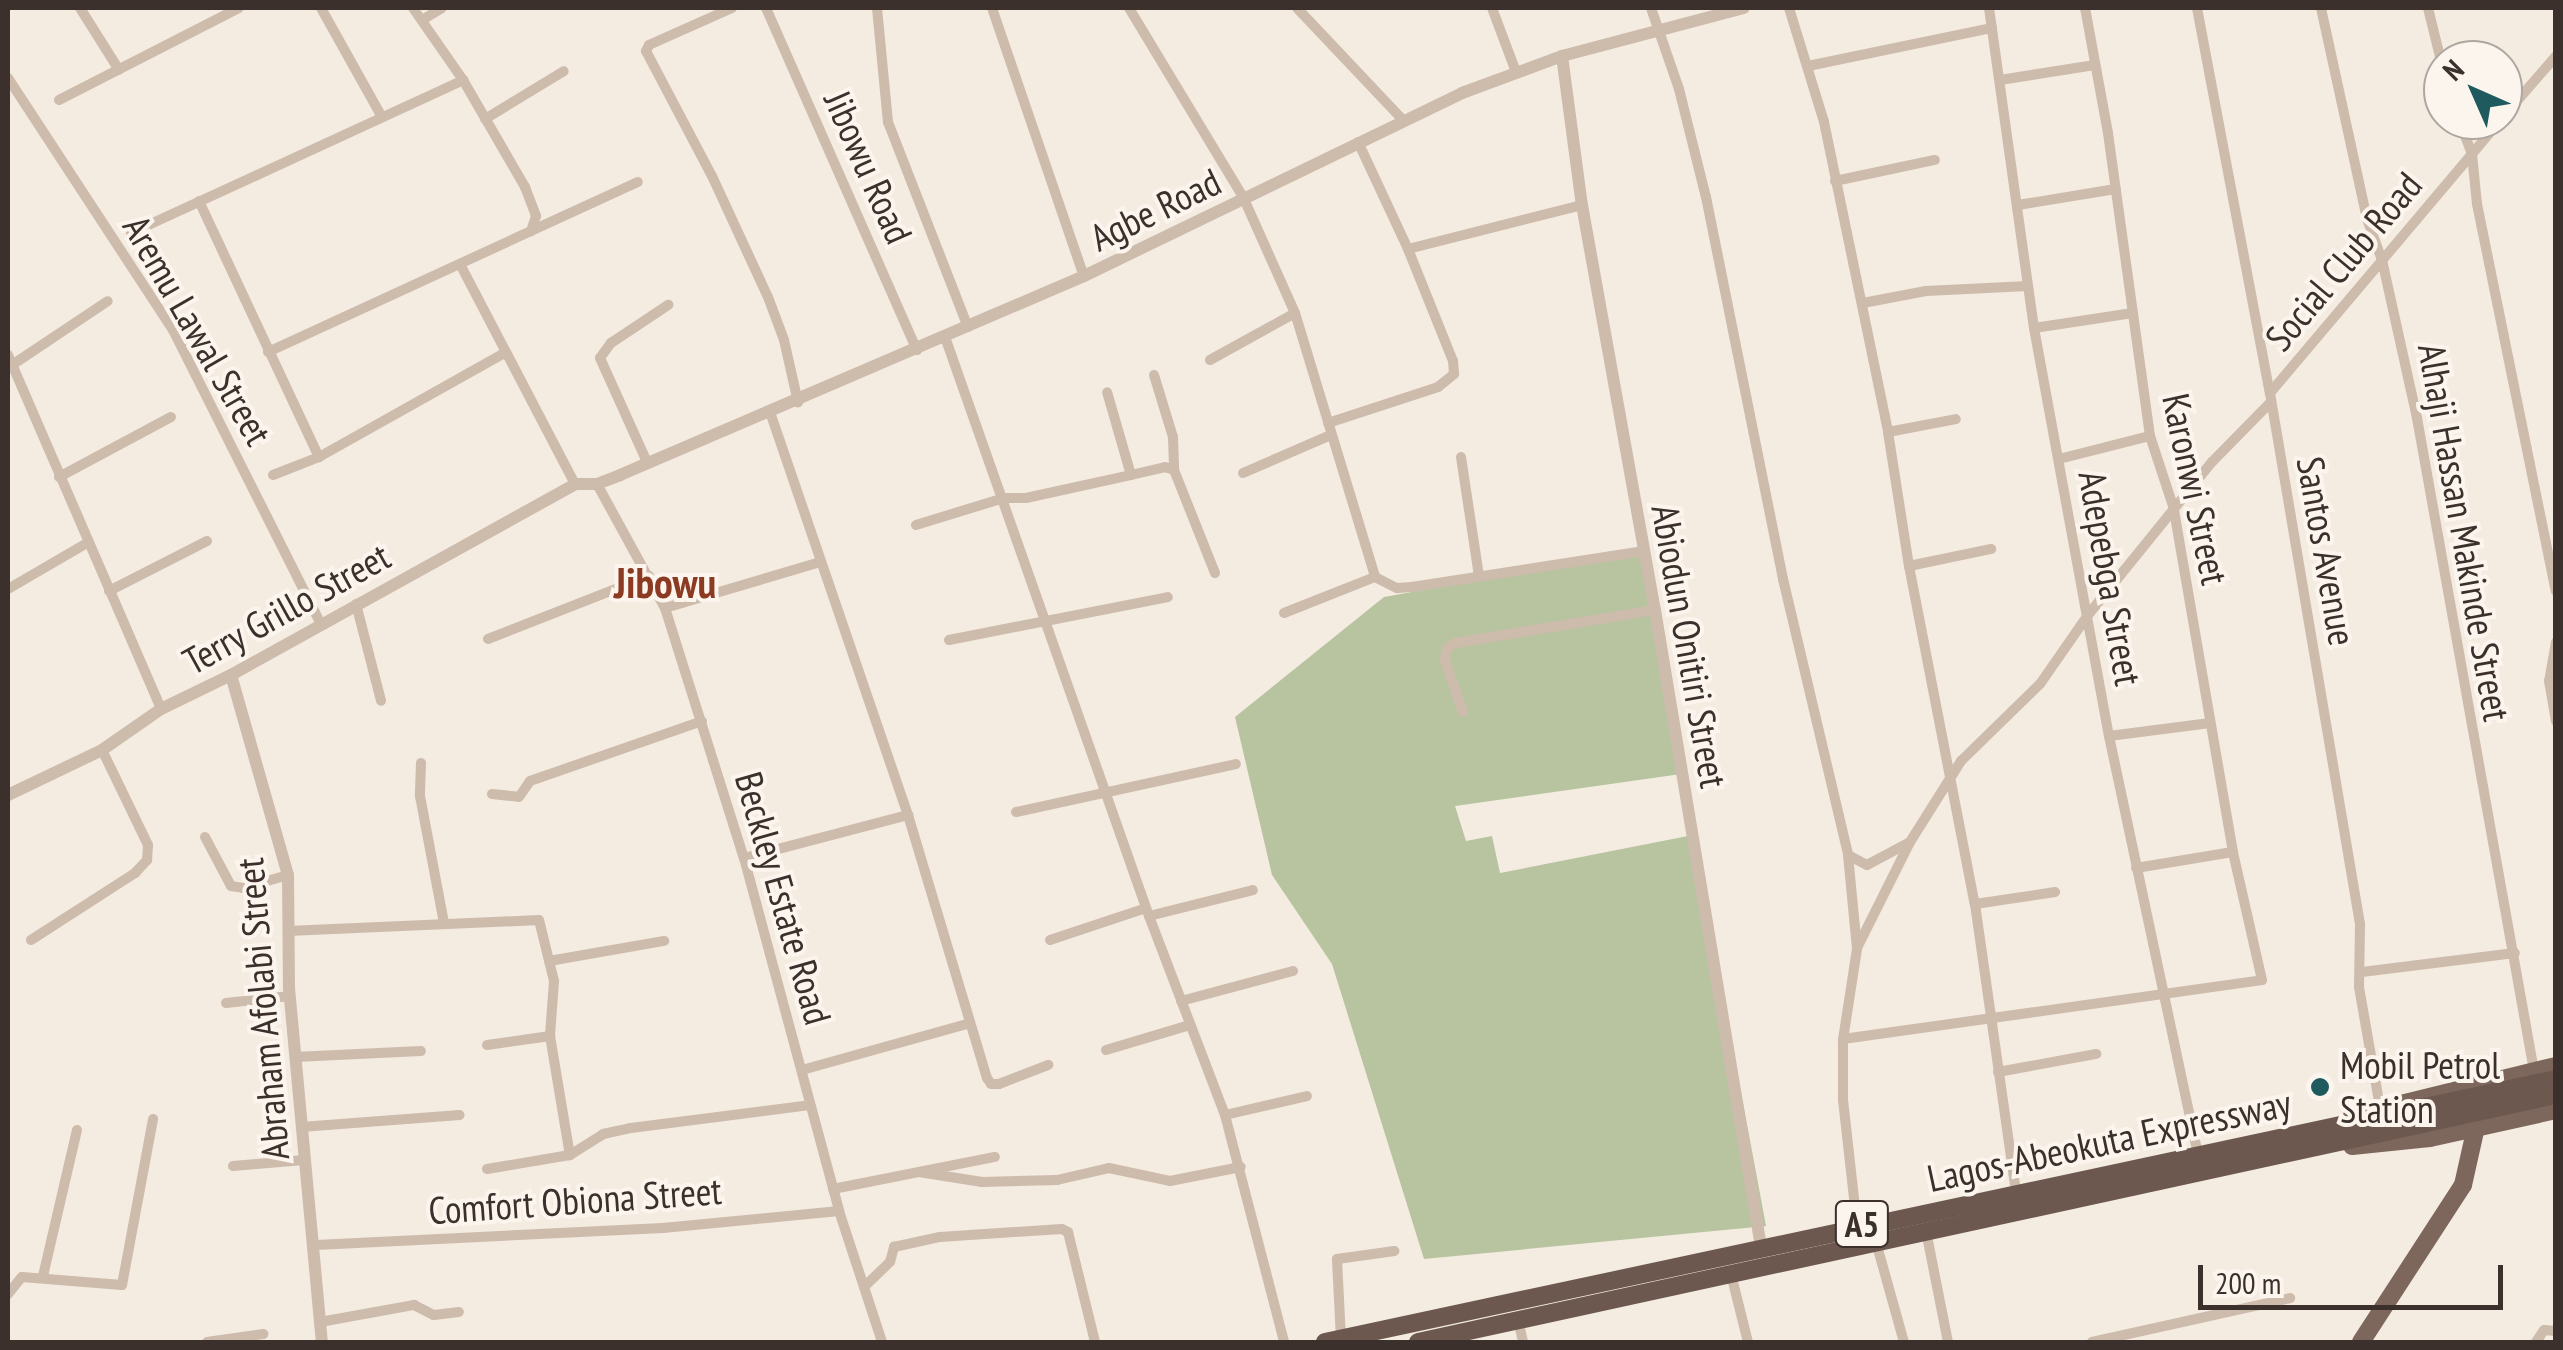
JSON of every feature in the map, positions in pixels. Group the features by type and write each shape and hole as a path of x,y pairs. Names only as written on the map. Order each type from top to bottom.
{"highway":[{"name":"Lagos-Abeokuta Expressway","path":"1418,1342 1731,1274 2556,1079"},
{"name":"Lagos-Abeokuta Expressway","path":"1333,1341 1858,1225 2198,1155 2275,1147 2556,1094"}],"main road":[{"path":"2275,1147 2380,1107 2556,1066"},
{"path":"2275,1147 2430,1138 2556,1110"},
{"path":"2361,1342 2462,1185 2479,1126"},
{"path":"2374,1342 2461,1200 2479,1126"}],"street":[{"path":"80,8 118,70"},
{"path":"59,100 240,8"},
{"path":"321,8 382,117"},
{"path":"413,8 463,80 532,203 536,216 531,232"},
{"path":"422,20 442,8"},
{"path":"732,8 649,45 646,51 712,176 768,297 784,340 798,402"},
{"name":"Jibowu Road","path":"766,8 917,350"},
{"path":"877,8 888,122 968,326"},
{"path":"992,8 1084,276"},
{"path":"1129,8 1244,199 1295,313 1375,577 1397,588 1644,551"},
{"path":"1297,8 1403,120"},
{"path":"1492,8 1516,72"},
{"path":"1652,8 1661,28 1706,198 1782,579 1848,855 1856,949 1843,1039 1848,1169 1858,1225"},
{"name":"Agbe Road","path":"597,484 798,402 1084,276 1403,120 1516,72 1661,28 1744,8"},
{"path":"1790,8 1808,66 1863,303 1888,432 1908,566 1975,904 1988,1018 2016,1192"},
{"name":"Adepebga Street","path":"1989,8 2034,328 2136,868 2198,1155"},
{"name":"Karonwi Street","path":"2084,8 2116,190 2150,436 2174,509 2233,852 2262,980 2162,995"},
{"name":"Santos Avenue","path":"2197,8 2270,398 2360,924 2359,987 2380,1107"},
{"name":"Alhaji Hassan Makinde Street","path":"2321,8 2366,219 2382,260 2417,418 2534,1071"},
{"path":"2428,8 2436,40"},
{"path":"1808,66 1992,28"},
{"name":"Abiodun Onitiri Street","path":"1562,56 1582,204 1656,610 1761,1247"},
{"name":"Social Club Road","path":"2523,94 2556,56"},
{"path":"2000,80 2096,66"},
{"path":"486,119 564,71"},
{"name":"Aremu Lawal Street","path":"8,78 173,330 320,622"},
{"path":"131,233 463,80"},
{"path":"2467,140 2556,591"},
{"name":"Social Club Road","path":"1856,949 1910,842 1962,761 2040,684 2088,615 2174,509 2484,140"},
{"path":"1328,423 1438,387 1454,374 1453,361 1408,249 1358,142"},
{"path":"1834,181 1935,160"},
{"path":"268,352 638,182"},
{"path":"2018,205 2116,190"},
{"path":"199,201 319,457"},
{"path":"1408,249 1582,204"},
{"path":"461,266 574,484"},
{"path":"1863,303 1926,291 2028,286"},
{"path":"108,301 10,360 161,709"},
{"path":"647,462 600,358 611,343 668,306"},
{"path":"1210,360 1295,313"},
{"path":"2034,328 2134,314"},
{"path":"946,337 1148,912 1225,1115 1284,1342"},
{"path":"274,476 319,457 506,352"},
{"path":"1154,375 1173,437 1174,470 1215,573"},
{"path":"1108,392 1131,475"},
{"path":"770,412 908,814 992,1084 1048,1065"},
{"path":"59,477 171,417"},
{"path":"1888,432 1956,419"},
{"path":"1243,473 1331,435"},
{"path":"2059,459 2150,436"},
{"path":"1461,457 1479,576"},
{"path":"916,525 1004,498 1026,498 1165,467 1174,470"},
{"name":"Terry Grillo Street","path":"8,796 102,750 161,709 231,676 320,622 574,484 597,484"},
{"name":"Beckley Estate Road","path":"597,484 666,608 744,858 839,1211 882,1342"},
{"path":"109,591 206,540"},
{"path":"8,589 88,543"},
{"path":"1908,566 1991,549"},
{"path":"666,608 820,562"},
{"path":"488,640 650,576"},
{"path":"1284,613 1375,577"},
{"path":"950,640 1168,598"},
{"path":"356,604 381,702"},
{"path":"1463,712 1445,661 1446,649 1455,644 1656,610"},
{"path":"2556,642 2549,681 2556,721"},
{"name":"Abraham Afolabi Street","path":"231,676 288,875 290,996 322,1342"},
{"path":"492,794 519,796 530,781 702,722"},
{"path":"2110,736 2210,723"},
{"path":"30,940 135,873 147,860 148,845 102,750"},
{"path":"422,763 420,796 444,923"},
{"path":"1016,812 1236,764"},
{"path":"744,858 908,814"},
{"path":"206,837 231,886 244,888 288,875"},
{"path":"1848,855 1868,865 1910,842"},
{"path":"2136,868 2233,852"},
{"path":"1050,940 1148,912 1253,890"},
{"path":"1975,904 2055,892"},
{"path":"288,931 539,920 554,982 550,1036 570,1155"},
{"path":"548,961 664,941"},
{"path":"2362,972 2515,953"},
{"path":"1181,1001 1293,971"},
{"path":"1843,1039 2162,995"},
{"path":"226,1003 290,996"},
{"path":"802,1070 970,1023"},
{"path":"1106,1050 1190,1024"},
{"path":"486,1045 550,1036"},
{"path":"295,1058 422,1051"},
{"path":"1998,1072 2096,1054"},
{"path":"1225,1115 1307,1096"},
{"path":"487,1169 570,1155 603,1134 630,1128 810,1105"},
{"path":"301,1127 460,1115"},
{"path":"8,1294 15,1280 43,1276 122,1285 152,1119"},
{"path":"43,1276 77,1130"},
{"path":"834,1190 995,1156"},
{"path":"233,1166 304,1160"},
{"path":"919,1172 982,1182 1057,1180 1109,1168 1170,1181 1241,1167"},
{"name":"Comfort Obiona Street","path":"316,1245 663,1228 839,1211"},
{"path":"1926,1228 1948,1342"},
{"path":"864,1287 890,1262 894,1247 911,1242 1009,1230 1066,1230 1095,1342"},
{"path":"1876,1240 1904,1342"},
{"path":"1333,1341 1337,1259 1394,1250"},
{"path":"1731,1274 1748,1342"},
{"path":"2092,1342 2290,1298"},
{"path":"320,1322 414,1305 434,1316 459,1312"},
{"path":"1518,1320 1523,1342"},
{"path":"2536,1342 2544,1330 2556,1331"},
{"path":"208,1342 263,1334"}],"green space":[{"path":"1639,551 1681,774 1455,806 1466,841 1492,836 1500,873 1693,835 1766,1226 1424,1259 1332,964 1272,875 1235,717 1384,597"}],"place":[{"name":"Mobil Petrol Station","path":"2320,1087"}],"district":[{"name":"Jibowu","path":"665,583"}]}
